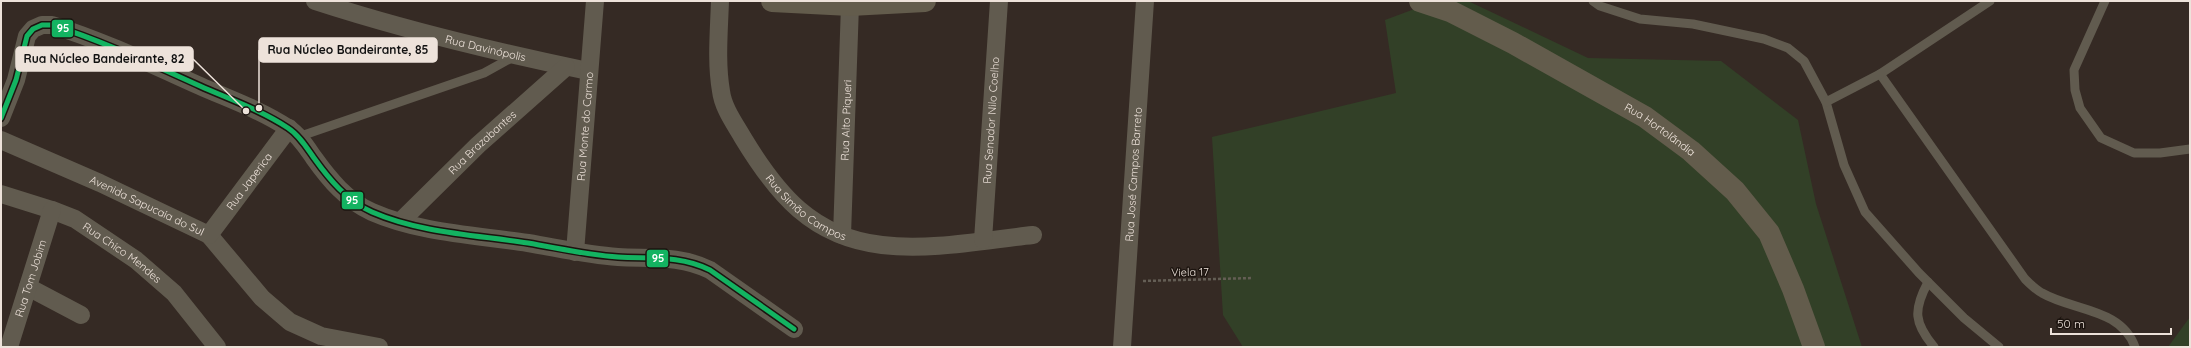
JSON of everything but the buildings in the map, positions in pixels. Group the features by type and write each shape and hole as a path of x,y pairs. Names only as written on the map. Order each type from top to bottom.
{"street":[{"name":"Rua Davinópolis","path":"314,1 372,19 515,56 588,71"},
{"name":"Rua Monte do Carmo","path":"575,252 588,71 595,1"},
{"name":"Rua Simão Campos","path":"720,1 718,58 721,93 730,117 764,172 794,207 815,222 842,235 882,245 915,247 1033,235"},
{"path":"772,1 850,5 925,1"},
{"name":"Rua Senador Nilo Coelho","path":"983,240 999,1"},
{"name":"Rua José Campos Barreto","path":"1122,347 1145,1"},
{"name":"Rua Hortolãndia","path":"1420,1 1450,11 1513,43 1645,117 1691,151 1735,192 1769,233 1793,289 1814,347"},
{"name":"Rua Alto Piqueri","path":"842,235 850,5"},
{"path":"1,118 16,80 27,36 33,29 42,25 52,25 119,50 255,111 294,132 325,173 352,201 372,212 401,221 464,235 575,252 617,257 679,259 696,263 710,270 794,329"},
{"name":"Rua Brazabantes","path":"401,221 473,151 566,67"},
{"name":"Rua Japerica","path":"209,235 294,132"},
{"name":"Avenida Sapucaia do Sul","path":"1,140 100,183 209,235 262,298 290,322 321,336 379,347"},
{"name":"Rua Chico Mendes","path":"1,194 52,210 75,220 97,233 156,276 174,293 217,347"},
{"name":"Rua Tom Jobim","path":"9,347 52,210"},
{"path":"28,287 81,315"}],"lane":[{"path":"1593,1 1600,6 1640,19 1693,24 1764,39 1788,48 1804,61 1826,102 1844,165 1865,212 1928,282 1964,318 1999,347"},
{"path":"1826,102 1880,74 1990,1"},
{"path":"2105,1 2074,70 2075,90 2080,108 2101,138 2134,153 2160,153 2190,148"},
{"path":"294,132 484,73 515,56"},
{"path":"1880,74 2025,279 2041,293 2118,322 2132,339 2135,347"},
{"path":"1928,282 1920,297 1918,317 1921,332 1934,347"}],"path":[{"name":"Viela 17","path":"1127,281 1253,278"}],"green space":[{"path":"1436,1 1468,1 1588,58 1721,61 1798,120 1816,204 1862,347 1243,347 1223,315 1212,137 1396,93 1385,20"},
{"path":"2190,317 2190,347 2168,347"}],"transit line":[{"name":"95","path":"1,118 16,80 27,36 33,29 42,25 52,25 127,53 245,105 278,122 292,131 299,138 339,189 354,202 372,212 409,225 429,229 528,243 595,255 676,260 699,265 710,270 794,329"}],"place":[{"name":"Rua Núcleo Bandeirante, 85","path":"259,108"},
{"name":"Rua Núcleo Bandeirante, 82","path":"246,111"}]}
